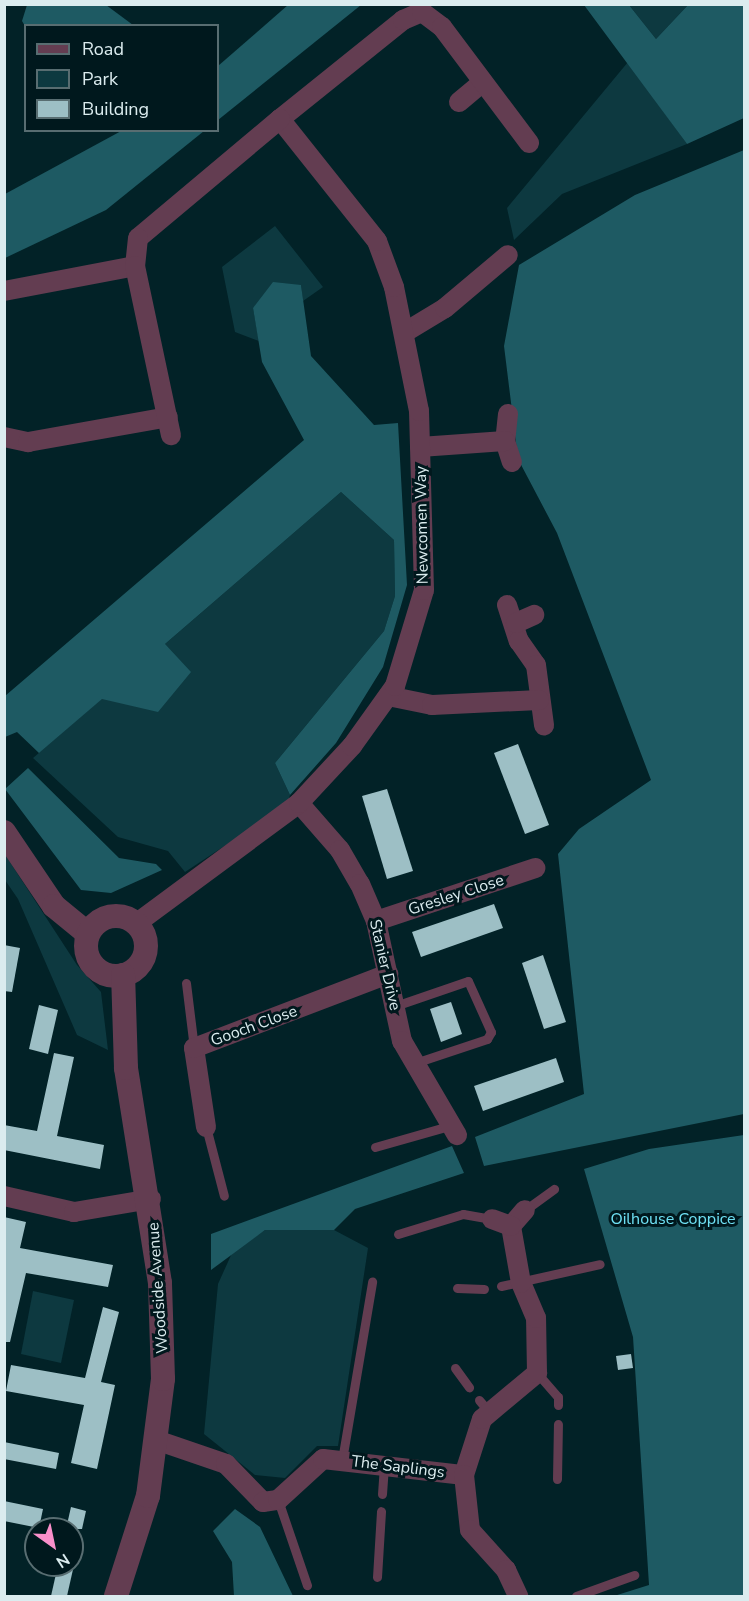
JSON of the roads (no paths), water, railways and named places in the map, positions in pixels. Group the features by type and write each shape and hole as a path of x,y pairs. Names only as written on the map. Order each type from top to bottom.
{"street":[{"path":"4,437 28,442 169,426 133,252 147,226 413,13 429,15 442,27 529,143"},
{"path":"459,102 483,82"},
{"name":"Newcomen Way","path":"137,923 299,803 352,746 388,696 424,590 420,447 406,331 377,241 280,119"},
{"path":"406,331 445,308 508,255"},
{"path":"4,291 135,266"},
{"path":"508,414 506,441 512,462"},
{"path":"420,447 506,441"},
{"path":"507,605 525,619 519,641 536,665 544,725"},
{"path":"388,696 432,705 539,700"},
{"name":"Stanier Drive","path":"299,803 340,850 376,921 402,1041 454,1130"},
{"path":"4,832 54,906 87,933"},
{"name":"Gresley Close","path":"376,921 535,868"},
{"path":"116,915 137,923 146,953 123,975 112,976 95,968 87,954 87,933 116,915"},
{"name":"Gooch Close","path":"206,1127 194,1048 388,974"},
{"name":"Woodside Avenue","path":"116,1596 138,1536 159,1441 163,1331 151,1198 126,1068 123,975"},
{"path":"4,1196 74,1212 151,1198"},
{"path":"511,1226 525,1210"},
{"path":"492,1219 511,1226"},
{"path":"511,1226 521,1283 536,1318 537,1373"},
{"name":"The Saplings","path":"278,1500 323,1459 384,1468 464,1475 484,1406 537,1373"},
{"path":"159,1441 226,1464 263,1502 278,1500"},
{"path":"464,1475 470,1530 506,1570 518,1596"}],"lane":[{"path":"394,1006 468,981 491,1032 487,1039 415,1063"},
{"path":"186,983 194,1048"},
{"path":"206,1127 224,1196"},
{"path":"375,1147 454,1130"},
{"path":"525,1210 554,1189"},
{"path":"398,1234 463,1214 492,1219"},
{"path":"501,1287 600,1264"},
{"path":"342,1460 372,1282"},
{"path":"457,1288 484,1289"},
{"path":"455,1368 469,1387"},
{"path":"537,1373 558,1397 558,1405"},
{"path":"557,1479 558,1424"},
{"path":"382,1494 384,1468"},
{"path":"278,1500 307,1585"},
{"path":"377,1577 381,1511"},
{"path":"576,1596 634,1575"}],"park label":[{"name":"Oilhouse Coppice","path":"673,1219"}]}
